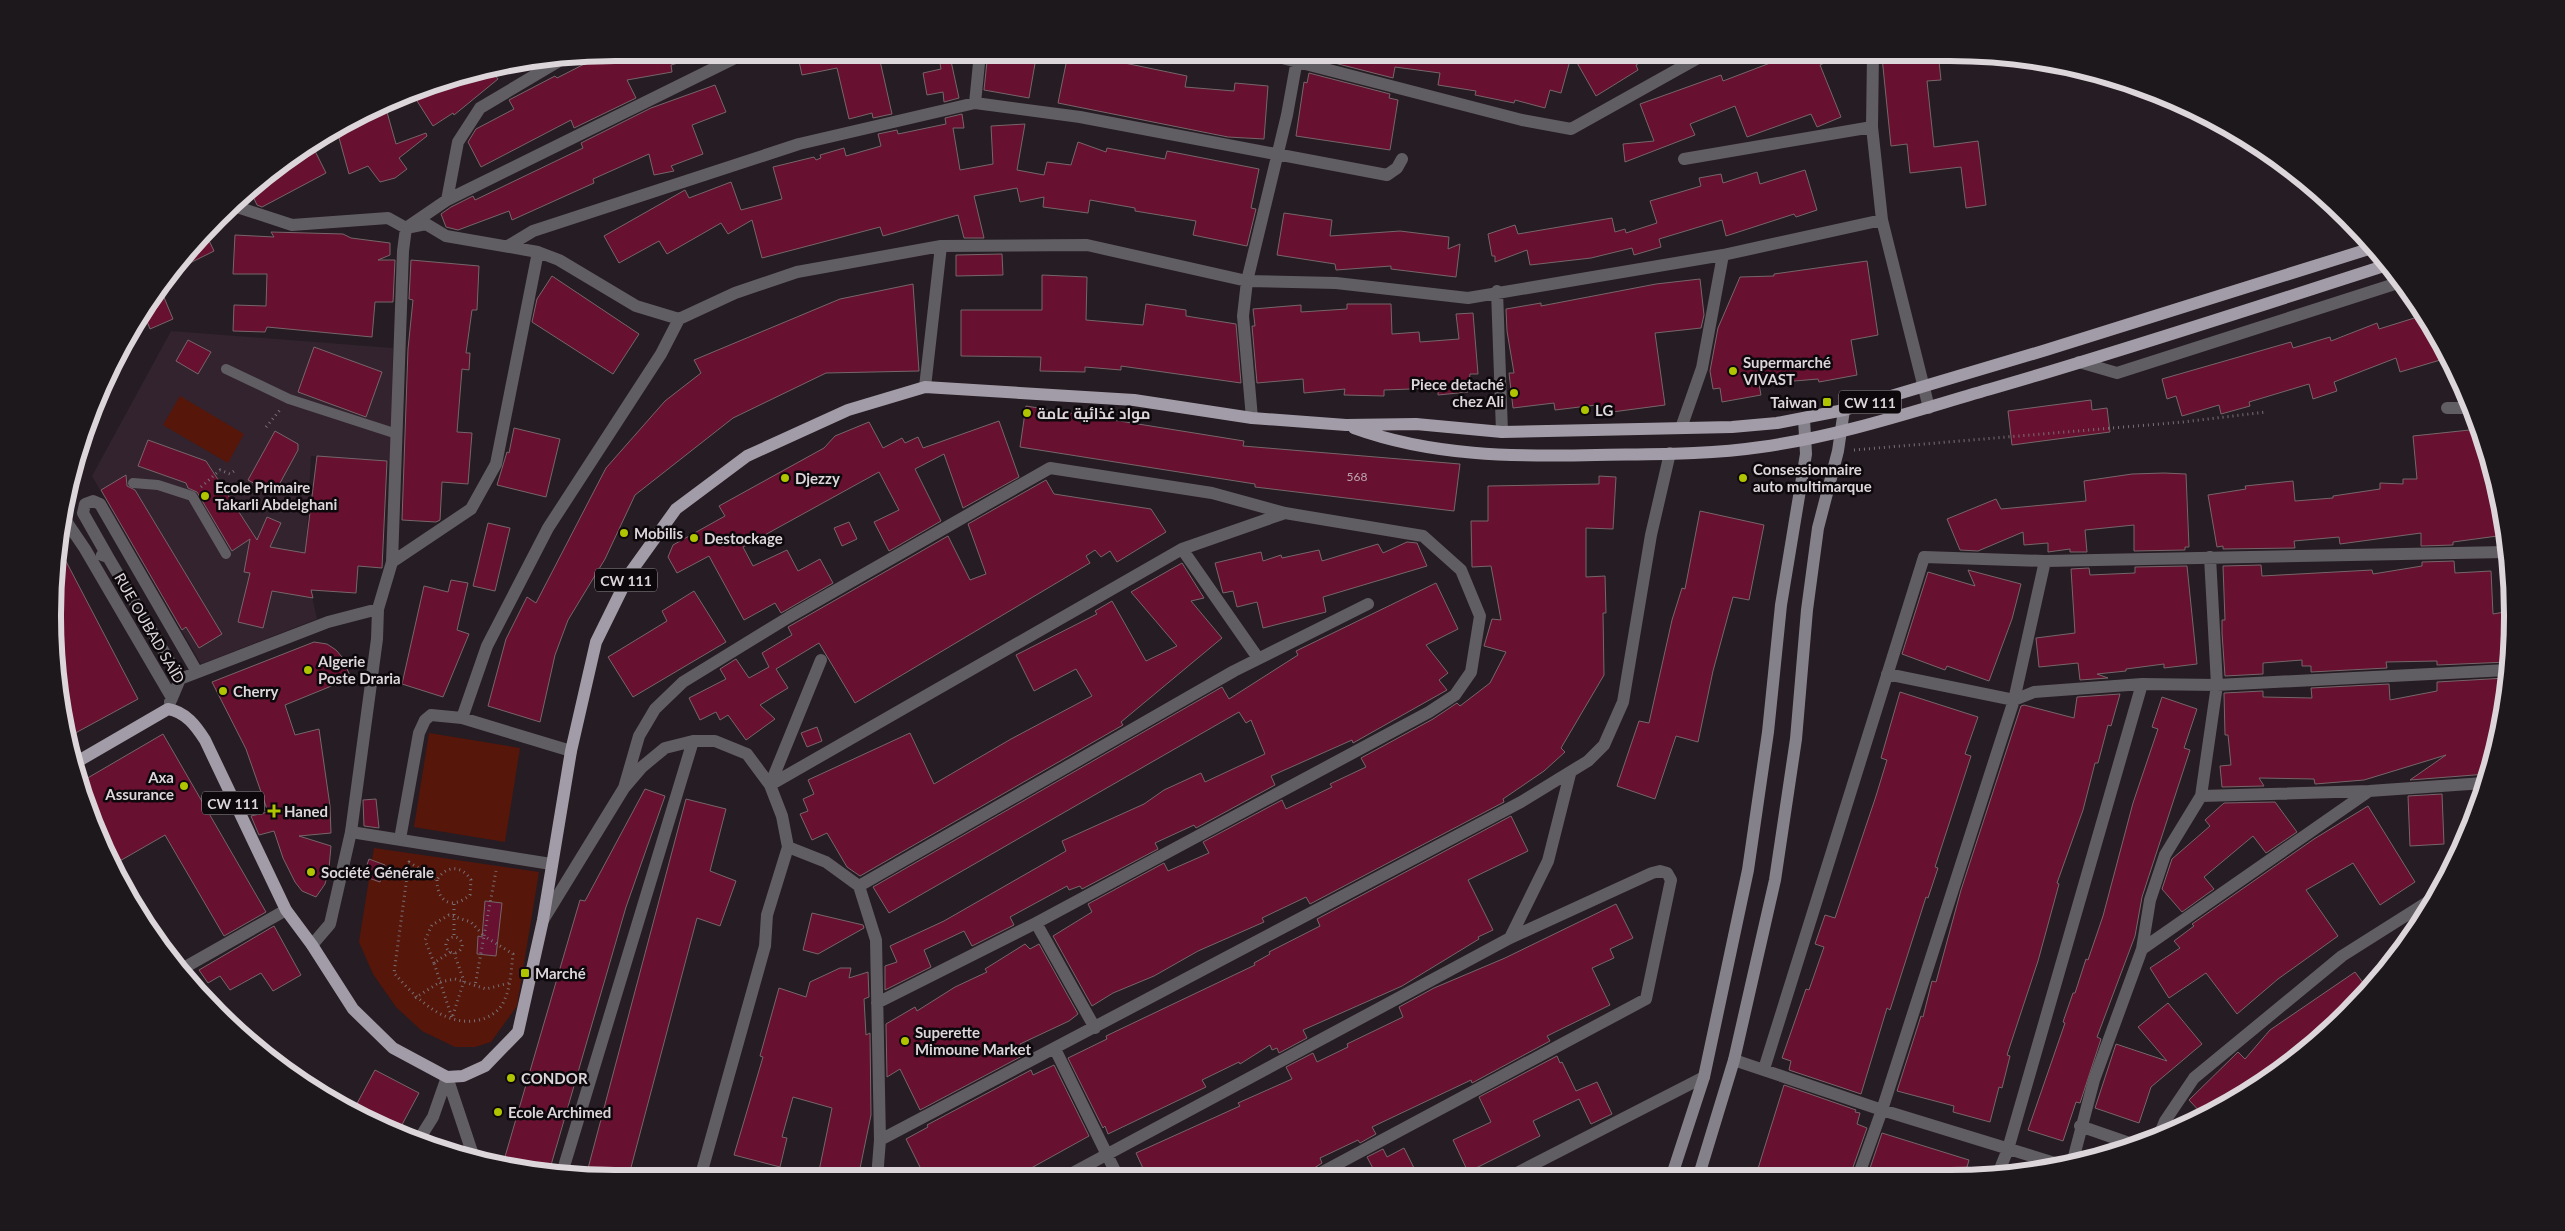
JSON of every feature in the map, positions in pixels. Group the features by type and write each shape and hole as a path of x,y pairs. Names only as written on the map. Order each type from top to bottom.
{"main road":[{"name":"CW 111","path":"170,704 185,716 205,740 286,910 354,1008 393,1048 447,1077 463,1076 485,1066 518,1032 543,920 571,751 596,642 630,573 676,509 747,456 848,410 925,387 1134,400 1252,418 1346,425 1416,424 1502,432 1732,427 1804,419 1844,410 2046,350 2366,250"},
{"path":"1346,425 1379,437 1414,446 1491,455 1552,456 1734,451 1840,432 1928,408 2381,268"},
{"path":"1701,1170 1734,1060 1775,880 1796,739 1807,610 1818,528 1838,451 1844,410"},
{"path":"1674,1170 1704,1077 1748,870 1768,732 1788,557 1806,454 1804,419"},
{"path":"80,759 170,704"}],"street":[{"path":"312,945 330,924 351,832 377,639 378,609 392,562 403,250 406,228 446,200 727,61"},
{"path":"975,103 979,61"},
{"path":"1252,418 1243,316 1247,281 1297,61"},
{"path":"1316,61 1522,120 1571,129 1691,61"},
{"path":"1873,61 1872,127 1882,220 1928,408"},
{"path":"446,200 458,142 480,108 552,65"},
{"path":"508,246 533,231 799,144 975,103 1080,117 1387,174 1397,168 1402,159"},
{"path":"1684,159 1872,127"},
{"path":"241,208 292,225 388,218 406,228 426,224 446,236 538,252 559,260 636,306 679,320"},
{"path":"462,718 487,646 540,544 661,354 679,320 735,292 797,272 941,246 1086,245 1247,281 1336,282 1468,298 1497,291 1723,255 1882,220"},
{"path":"925,387 941,246"},
{"path":"392,562 471,509 496,464 538,252"},
{"path":"1681,428 1702,368 1723,255"},
{"path":"2079,362 2117,373 2393,284"},
{"path":"1497,291 1502,432"},
{"path":"2447,408 2464,408"},
{"path":"880,1140 1096,1028 1570,774 1588,761 1604,745 1623,702 1651,535 1670,453"},
{"path":"624,788 639,736 655,709 684,682 789,617 1050,468 1212,493 1285,513 1423,536 1461,570 1480,616 1471,672 1455,695 1429,712 1036,924 877,1003"},
{"path":"180,679 83,513 85,504 93,501 101,502 197,672"},
{"path":"770,785 1182,549 1285,513"},
{"name":"RUE OUBAD SAÏD","path":"69,525 85,549 170,704"},
{"path":"85,549 108,557"},
{"path":"1182,549 1258,658"},
{"path":"1764,1069 1924,557 2045,561 2500,552"},
{"path":"2074,1155 2080,1126 2094,1080 2142,949 2150,900 2165,854 2201,796 2217,685 2210,557"},
{"path":"1860,1170 1882,1110 2014,700 2045,561"},
{"path":"858,886 1258,658 1368,604"},
{"path":"170,704 180,679 328,622 378,609"},
{"path":"770,785 821,660"},
{"path":"1887,674 2014,700 2034,692 2142,684 2217,685 2501,670"},
{"path":"2001,1167 2008,1149 2142,684"},
{"path":"400,839 419,733 425,720 431,715 462,718 571,751"},
{"path":"564,1167 693,741"},
{"path":"543,920 624,788 642,767 665,748 693,741 715,741 747,754 770,785 782,816 788,847 767,915 765,946 702,1170"},
{"path":"1510,938 1548,861 1570,774"},
{"path":"2201,796 2369,791 2477,783"},
{"path":"2142,949 2369,791"},
{"path":"351,832 551,864"},
{"path":"788,847 826,862 858,886 876,940 879,1170"},
{"path":"1077,1170 1510,938 1652,873 1660,871 1667,873 1671,880 1646,1000 1326,1170"},
{"path":"2162,1128 2194,1078 2342,956 2421,906"},
{"path":"187,966 286,910"},
{"path":"1036,924 1096,1028"},
{"path":"1055,1049 1114,1170"},
{"path":"1734,1060 1882,1110 2047,1161"},
{"path":"422,1135 433,1117 447,1077"},
{"path":"447,1077 472,1151"},
{"path":"1523,1170 1704,1077"},
{"path":"2080,1126 2124,1141"}],"lane":[{"path":"226,369 289,400 397,434"},
{"path":"133,483 158,485 192,496 226,554"}],"path":[{"path":"266,427 289,400"},
{"path":"1838,451 2183,422 2266,412"},
{"path":"192,496 220,470 230,474 238,469"},
{"path":"476,986 499,855"},
{"path":"436,880 440,874 453,868 467,873 471,880 470,895 462,902 454,904 440,896 436,880 410,862 394,973 415,998 433,1010 452,1018 470,1022 491,1016 503,1004 510,983 513,954 484,936 471,922 444,916 432,925 425,940 452,1018"},
{"path":"454,904 454,937"},
{"path":"450,952 447,944 449,939 454,937"},
{"path":"450,952 461,951 462,945 458,938 454,937"},
{"path":"434,964 450,952"},
{"path":"452,1018 464,981 454,953"},
{"path":"415,998 440,982 455,979 486,989 510,983"}],"shaded area":[{"name":"Ecole Primaire Takarli Abdelghani","path":"171,331 393,348 392,461 311,456 305,565 317,619 201,664 92,476"},
{"path":"180,396 244,434 228,463 163,425"},
{"path":"429,733 520,748 505,842 414,827"},
{"path":"374,848 539,872 517,1006 491,1042 475,1047 455,1047 422,1031 396,1007 373,974 359,942"}],"building":[{"path":"686,61 671,65 672,72 627,80 636,98 574,128 571,120 481,167 468,142 476,129 514,109 509,100 555,76 557,78 589,62"},
{"path":"799,61 880,61 892,114 873,118 872,113 849,119 837,68 802,75"},
{"path":"951,61 959,98 944,102 943,92 927,95 923,73 941,69 940,63"},
{"path":"987,61 1035,61 1029,98 984,90"},
{"path":"1067,61 1115,61 1187,76 1185,87 1234,91 1235,83 1268,86 1264,139 1228,137 1058,103"},
{"path":"1327,61 1570,61 1561,93 1550,90 1545,108 1515,100 1514,103 1475,95 1476,91 1438,85 1440,73 1395,67 1393,78"},
{"path":"1576,61 1643,61 1636,65 1638,70 1596,96"},
{"path":"1775,61 1829,61 1820,65 1841,117 1817,127 1811,114 1747,137 1735,106 1690,124 1695,135 1625,162 1623,144 1654,141 1640,104 1721,75 1723,81"},
{"path":"1882,61 1939,61 1941,80 1927,81 1934,147 1978,141 1986,205 1966,208 1961,167 1910,173 1907,144 1891,146"},
{"path":"1309,73 1390,94 1389,98 1398,100 1390,150 1296,136 1304,82 1307,83"},
{"path":"495,75 498,79 454,115 453,113 433,126 416,99 472,80"},
{"path":"715,85 726,112 692,125 703,154 671,166 674,171 654,175 649,154 593,179 594,183 512,220 509,211 458,230 446,227 441,214 451,207 473,196 475,200 583,148 581,143 651,108"},
{"path":"387,110 396,144 426,133 427,136 399,158 407,169 395,178 380,182 368,166 349,174 338,136 370,118"},
{"path":"962,114 964,128 953,128 960,170 993,164 991,126 1025,124 1017,170 1044,175 1047,162 1071,165 1078,142 1106,152 1107,148 1165,159 1167,151 1259,169 1251,208 1256,209 1247,246 1193,235 1196,221 1135,211 1135,208 1090,200 1088,213 1043,207 1044,197 1020,202 1017,188 974,196 984,238 964,238 958,215 883,236 880,227 762,258 752,220 728,234 721,223 667,254 659,241 619,263 604,236 685,190 689,198 731,182 741,210 782,199 773,167 814,157 816,160 821,158 820,155 844,148 846,156 881,146 878,134 897,130 898,134 946,124 945,118"},
{"path":"315,151 326,173 262,207 257,205 253,197 278,176"},
{"path":"1805,170 1817,210 1796,217 1794,214 1726,236 1722,220 1659,239 1661,247 1634,255 1632,248 1591,258 1530,265 1527,250 1495,262 1495,256 1492,256 1488,234 1515,225 1518,234 1612,218 1615,232 1625,229 1626,233 1657,223 1650,201 1701,186 1699,178 1721,174 1723,183 1757,172 1760,184"},
{"path":"1284,213 1332,220 1330,236 1400,231 1449,237 1448,249 1460,244 1456,277 1391,269 1391,266 1336,270 1335,264 1277,255"},
{"path":"271,232 343,234 351,238 390,243 390,255 378,260 395,260 393,302 375,302 372,337 267,327 265,332 233,331 234,305 266,306 267,274 233,274 235,235 274,237"},
{"path":"209,240 214,251 187,264"},
{"path":"1002,254 1003,275 956,276 956,255"},
{"path":"411,260 479,266 477,310 472,310 466,353 470,353 469,370 462,369 457,432 472,433 468,484 442,482 440,520 436,522 402,520 408,349 413,300 409,299"},
{"path":"1867,261 1878,335 1851,340 1857,375 1819,382 1818,379 1759,384 1761,395 1722,402 1720,388 1713,389 1710,371 1718,328 1740,277 1774,276 1774,274"},
{"path":"1042,275 1087,277 1086,320 1143,325 1146,304 1186,310 1186,316 1236,324 1241,383 1121,366 1121,370 1085,367 1085,372 1040,371 1041,357 961,356 961,310 1042,310"},
{"path":"552,276 639,334 613,374 532,322 537,299"},
{"path":"1700,279 1704,315 1701,328 1655,333 1665,405 1597,414 1596,405 1555,410 1554,403 1513,408 1509,373 1514,373 1507,331 1506,309 1541,303 1541,306 1656,284"},
{"path":"913,284 919,371 826,373 733,418 635,495 605,559 568,620 555,655 540,722 488,706 506,639 527,597 536,603 606,468 665,401 701,373 694,360 840,299"},
{"path":"163,296 173,319 150,329 147,321"},
{"path":"1347,304 1391,304 1392,334 1419,332 1420,342 1459,339 1456,314 1473,313 1478,374 1470,374 1468,392 1438,395 1438,388 1384,390 1384,396 1344,395 1345,389 1304,393 1303,379 1257,383 1252,326 1255,326 1253,309 1301,305 1301,312 1347,309"},
{"path":"2416,317 2441,360 2400,372 2396,358 2334,382 2337,391 2313,399 2309,384 2249,402 2250,406 2221,414 2219,405 2182,416 2176,396 2167,399 2162,379 2291,342 2293,348 2330,337 2331,341 2377,323 2379,329"},
{"path":"188,340 211,352 198,374 176,361"},
{"path":"314,347 382,372 366,417 298,392"},
{"path":"2091,400 2092,410 2107,408 2110,432 2012,445 2008,411"},
{"path":"1026,406 1244,441 1243,446 1460,464 1454,511 1255,487 1255,484 1020,447"},
{"path":"999,421 1019,477 963,508 944,454 915,469 941,521 889,551 874,522 899,510 879,472 743,547 753,566 787,550 798,571 820,559 833,583 781,613 775,603 744,620 709,556 677,573 668,557 673,545 725,516 719,506 824,448 835,436 869,422 883,448 902,438 905,443 918,437 923,448"},
{"path":"514,428 560,439 546,497 497,485 507,452 509,453"},
{"path":"2471,430 2485,472 2498,536 2453,542 2453,545 2421,546 2421,533 2340,544 2339,537 2294,541 2295,548 2223,549 2223,546 2217,547 2208,495 2246,489 2245,486 2293,481 2295,501 2333,498 2333,496 2380,489 2380,483 2403,484 2403,479 2417,479 2413,436"},
{"path":"275,431 298,444 298,450 274,494 248,480"},
{"path":"148,440 206,461 257,540 267,517 281,523 270,547 305,553 317,456 387,461 382,568 358,566 356,593 311,590 313,598 272,591 263,628 238,622 250,573 244,572 250,539 232,551 197,492 188,488 186,483 138,466"},
{"path":"2132,474 2186,474 2189,547 2185,547 2185,550 2134,551 2134,525 2085,530 2087,552 2070,552 2070,549 2048,552 2048,543 2024,545 2023,532 1978,551 1960,550 1947,519 1996,499 2001,509 2086,501 2084,481"},
{"path":"126,475 127,486 135,490 222,634 199,648 186,627 182,630 101,490"},
{"path":"1599,476 1616,477 1613,529 1586,528 1586,577 1605,576 1606,613 1603,613 1604,675 1561,748 1565,752 1544,771 1503,799 1504,802 1310,904 1306,897 1262,918 1264,922 1198,951 1154,976 1113,993 1092,1006 1053,936 1092,912 1088,904 1164,863 1168,871 1209,853 1203,842 1282,800 1286,809 1332,787 1330,784 1366,767 1361,758 1433,719 1457,703 1460,706 1490,683 1506,652 1484,646 1492,619 1501,620 1491,566 1472,567 1471,521 1488,521 1488,486 1599,484"},
{"path":"1046,480 1054,494 1151,509 1166,532 1117,562 1110,551 1101,557 1095,550 1086,556 1090,563 855,703 819,643 776,669 788,688 760,705 775,719 746,740 728,715 720,720 716,712 700,720 689,698 726,679 720,669 736,659 749,678 769,667 762,653 792,635 788,627 948,536 970,580 986,574 968,524"},
{"path":"1700,511 1764,525 1749,600 1733,597 1713,671 1698,742 1676,736 1655,799 1617,786 1639,721 1649,723 1672,620 1682,588 1685,589"},
{"path":"849,522 857,539 842,546 834,528"},
{"path":"488,523 510,528 495,591 473,586"},
{"path":"1407,542 1417,543 1427,566 1323,597 1326,612 1263,628 1257,602 1237,607 1233,591 1223,593 1215,563 1261,552 1263,561 1281,555 1282,558 1319,550 1322,561 1378,544 1383,553"},
{"path":"64,558 138,699 74,734 62,652 61,616"},
{"path":"2454,561 2455,573 2491,571 2493,614 2504,612 2502,662 2437,665 2437,661 2386,662 2387,668 2311,672 2311,666 2302,666 2302,660 2263,663 2263,674 2225,676 2222,633 2222,620 2225,620 2223,566 2261,565 2262,576 2372,570 2373,574 2422,566 2422,562"},
{"path":"1182,563 1204,598 1191,601 1222,638 1121,722 1123,725 860,876 847,867 827,833 812,840 800,814 808,811 803,799 814,794 808,780 910,733 934,784 1011,739 1092,696 1076,669 1034,691 1016,655 1097,614 1095,611 1112,601 1146,661 1177,646 1131,592"},
{"path":"2187,566 2197,664 2164,668 2164,664 2126,669 2126,671 2097,674 2108,678 2080,680 2078,663 2039,667 2036,638 2075,633 2071,569 2089,568 2090,575 2135,573 2135,567"},
{"path":"1968,570 2021,584 2012,619 1989,681 1947,666 1945,670 1902,654 1928,572 1975,586"},
{"path":"451,580 468,583 457,630 469,634 443,697 402,684 424,586 448,592"},
{"path":"1436,583 1458,629 1426,645 1448,673 1439,680 1447,690 1353,743 1352,740 1271,776 1275,785 1196,828 1194,825 1155,843 1158,849 1082,889 1080,886 1069,890 1067,886 1010,917 1014,925 972,946 964,931 924,950 931,967 885,990 885,966 897,962 890,946 944,921 1066,851 1062,841 1144,804 1164,790 1201,773 1205,782 1265,754 1251,720 1246,723 1239,712 889,913 873,887 1222,687 1229,699 1298,655 1296,651"},
{"path":"694,591 726,642 633,697 608,657 667,621 662,611"},
{"path":"314,642 327,644 336,650 342,657 351,678 285,705 295,735 319,729 330,806 331,833 299,836 331,846 325,884 316,897 302,891 295,882 283,858 274,831 259,835 251,816 268,812 246,749 212,682"},
{"path":"2500,678 2493,724 2480,775 2410,780 2446,755 2364,780 2315,784 2314,779 2259,778 2264,786 2222,787 2220,766 2231,765 2228,735 2225,735 2224,693 2263,691 2263,697 2312,698 2311,688 2389,684 2390,700 2437,691 2437,682"},
{"path":"1900,692 1978,717 1965,754 1971,756 1935,867 1938,868 1928,898 1926,897 1890,1010 1887,1008 1861,1094 1789,1070 1791,1061 1782,1058 1806,989 1809,990 1824,947 1815,944 1825,915 1835,918 1876,796 1887,760 1881,758"},
{"path":"2120,694 2111,726 2108,725 2098,763 2095,763 2083,810 2057,883 2059,884 2038,961 2007,1055 2010,1056 2002,1088 1999,1087 1990,1122 1953,1112 1954,1106 1897,1091 1921,1016 1923,1017 1932,981 1936,982 1961,890 2021,706 2024,705 2074,718 2077,697"},
{"path":"2162,697 2197,709 2184,748 2190,750 2142,897 2135,936 2097,1037 2101,1039 2080,1103 2076,1102 2063,1141 2028,1130 2065,1023 2063,1022 2073,993 2075,993 2086,959 2088,960 2103,916 2133,803 2158,729 2152,727"},
{"path":"817,727 822,741 807,747 801,733"},
{"path":"163,734 266,912 224,936 165,835 118,862 103,828 86,779"},
{"path":"645,789 665,796 626,907 551,1166 505,1158 580,900 585,901"},
{"path":"2442,794 2444,844 2410,846 2408,796"},
{"path":"376,799 379,828 364,826 363,800"},
{"path":"686,799 726,809 710,871 736,881 720,926 697,918 630,1170 588,1169"},
{"path":"2275,802 2297,832 2266,853 2253,836 2204,877 2214,889 2182,912 2162,889 2172,859 2210,826 2205,820 2224,803"},
{"path":"2368,806 2415,882 2380,905 2353,863 2306,890 2338,936 2278,979 2237,1014 2206,973 2169,998 2150,968 2180,948 2174,941 2194,926 2192,924 2314,839"},
{"path":"1511,816 1528,851 1468,880 1493,930 1478,937 1479,939 1402,986 1303,1030 1307,1038 1279,1053 1277,1048 1272,1050 1270,1045 1240,1064 1239,1062 1202,1080 1206,1087 1108,1134 1105,1126 1103,1128 1068,1058 1107,1039 1106,1036 1255,965 1254,963 1270,954 1269,952 1320,926 1317,919"},
{"path":"369,859 385,865 380,882 363,876"},
{"path":"485,901 502,903 496,956 477,954 478,936 482,937"},
{"path":"1616,904 1633,938 1610,949 1614,958 1592,968 1610,1005 1547,1036 1550,1041 1472,1083 1471,1080 1372,1127 1376,1134 1360,1143 1358,1140 1320,1158 1322,1163 1311,1170 1306,1168 1301,1170 1144,1170 1136,1153 1240,1106 1238,1103 1292,1079 1286,1067 1313,1053 1317,1062 1348,1047 1347,1044 1403,1017 1399,1007 1434,988 1505,958"},
{"path":"812,913 863,925 864,928 818,954 803,950"},
{"path":"274,926 301,975 273,991 261,973 230,990 220,976 208,983 199,970"},
{"path":"1025,944 1030,949 1039,944 1078,1014 1069,1021 1020,1044 1024,1055 920,1110 900,1069 887,1077 886,1024 915,1007 917,1011 955,987 987,972 985,969"},
{"path":"840,968 851,968 849,978 868,972 869,997 864,999 866,1035 870,1033 871,1115 860,1170 819,1170 832,1108 793,1097 782,1137 787,1138 780,1167 734,1155 763,1057 760,1056 779,988 806,997 810,982"},
{"path":"2355,972 2364,983 2315,1032 2287,1055 2257,1076 2199,1111 2189,1100 2238,1052 2245,1059 2270,1030"},
{"path":"2168,1003 2202,1044 2151,1087 2139,1123 2095,1108 2116,1044 2167,1061 2138,1027"},
{"path":"1557,1056 1560,1063 1562,1062 1576,1091 1597,1082 1612,1114 1591,1124 1579,1099 1533,1121 1540,1136 1472,1170 1467,1170 1453,1140 1491,1122 1479,1097"},
{"path":"1054,1065 1089,1136 1028,1170 922,1170 906,1139 928,1127 927,1125 1031,1070 1033,1075"},
{"path":"375,1070 419,1093 401,1127 356,1105"},
{"path":"1784,1085 1860,1113 1857,1124 1867,1128 1852,1170 1758,1170"},
{"path":"1882,1133 1969,1160 1966,1170 1869,1170"},
{"path":"1404,1148 1415,1170 1374,1170 1367,1157 1383,1149 1387,1157"}],"place":[{"name":"Supermarché VIVAST","path":"1733,371"},
{"name":"Piece detaché chez Ali","path":"1514,393"},
{"name":"Taiwan","path":"1827,402"},
{"name":"LG","path":"1585,410"},
{"name":"مواد غذائية عامة","path":"1027,413"},
{"name":"Djezzy","path":"785,478"},
{"name":"Consessionnaire auto multimarque","path":"1743,478"},
{"name":"Ecole Primaire Takarli Abdelghani","path":"205,496"},
{"name":"Mobilis","path":"624,533"},
{"name":"Destockage","path":"694,538"},
{"name":"Algerie Poste Draria","path":"308,670"},
{"name":"Cherry","path":"223,691"},
{"name":"Axa Assurance","path":"184,786"},
{"name":"Haned","path":"274,811"},
{"name":"Société Générale","path":"311,872"},
{"name":"Marché","path":"525,973"},
{"name":"Superette Mimoune Market","path":"905,1041"},
{"name":"CONDOR","path":"511,1078"},
{"name":"Ecole Archimed","path":"498,1112"}]}
